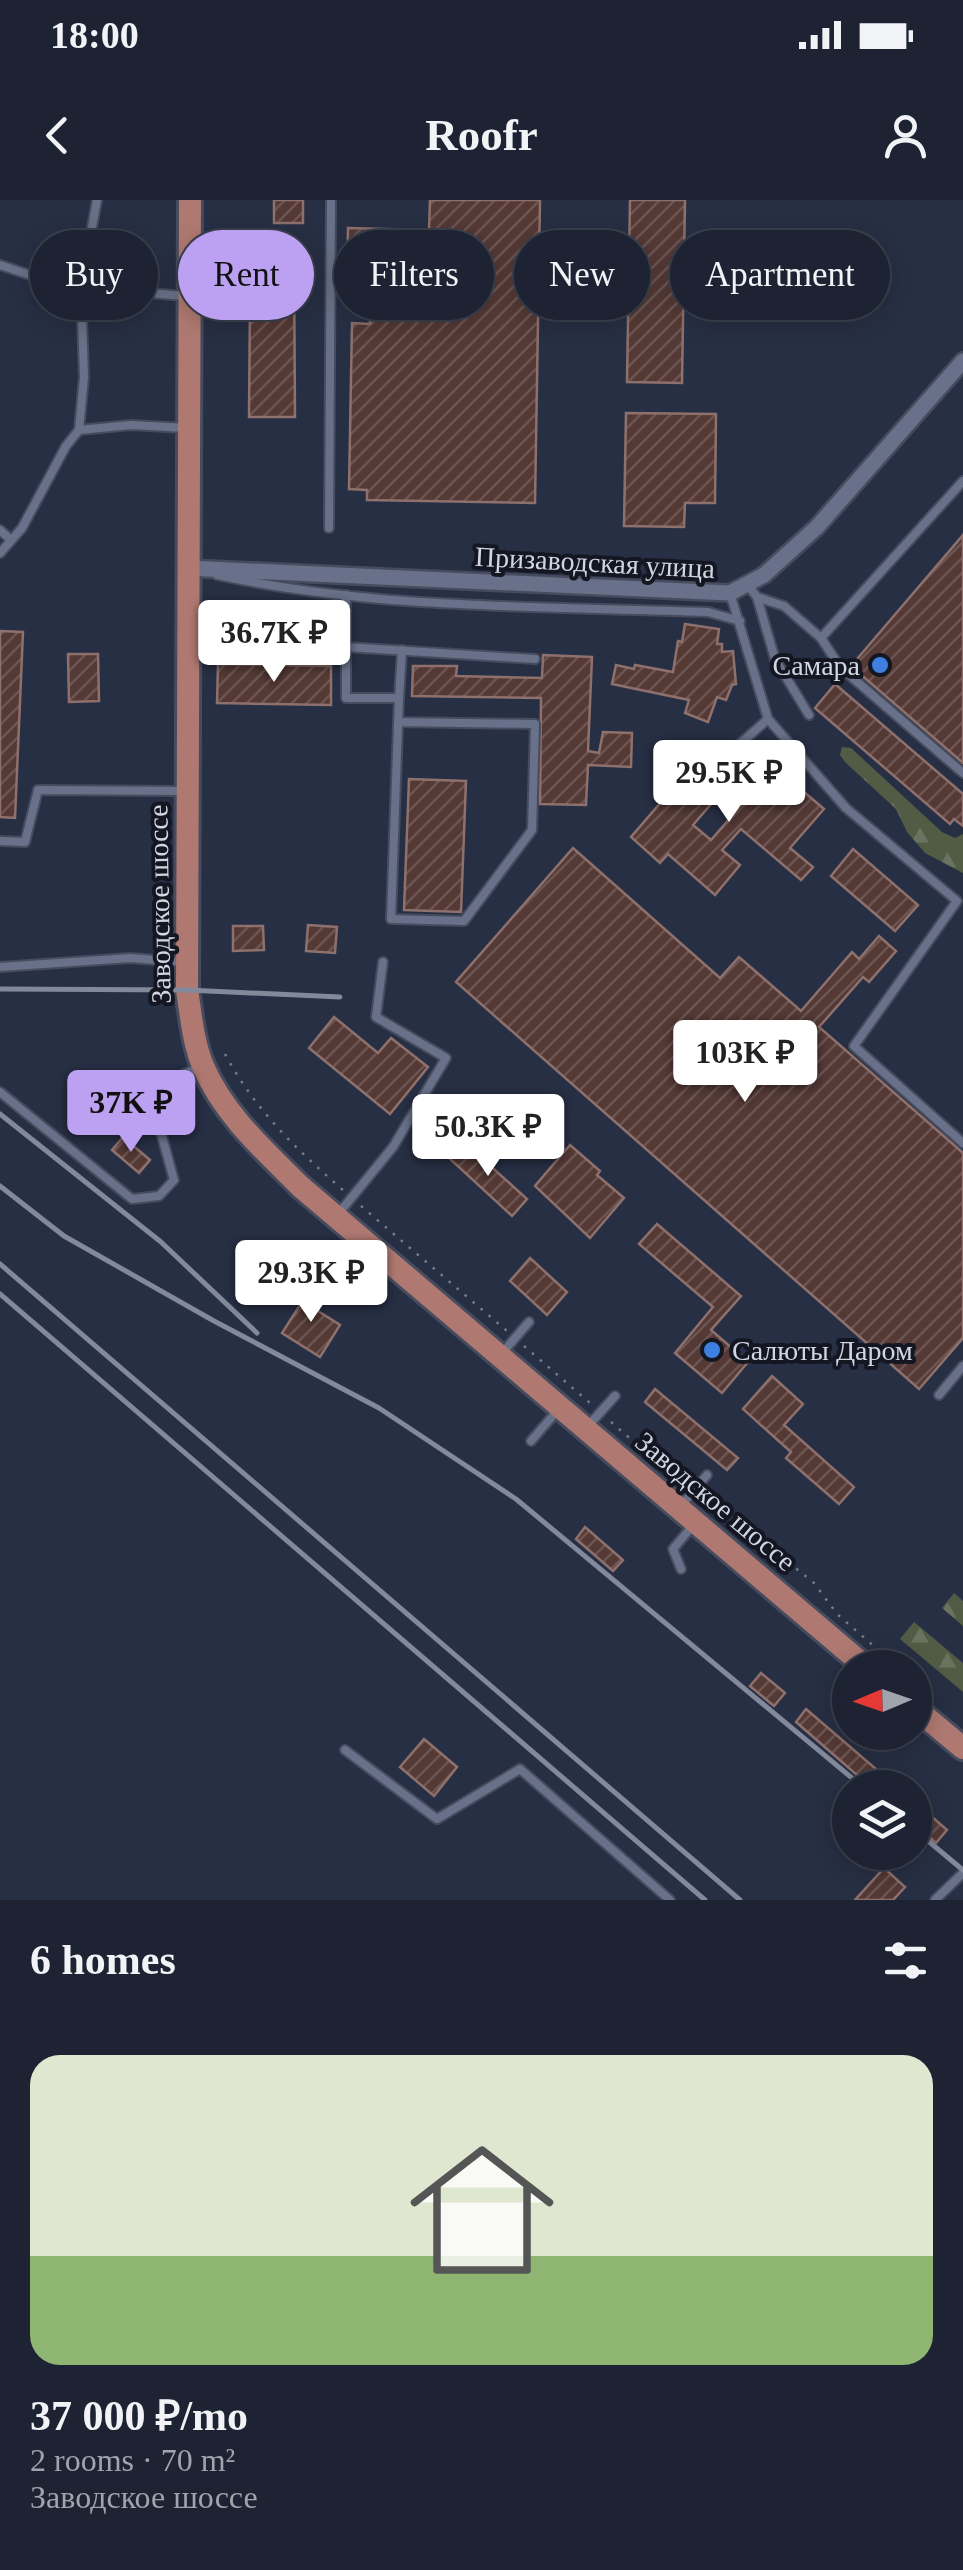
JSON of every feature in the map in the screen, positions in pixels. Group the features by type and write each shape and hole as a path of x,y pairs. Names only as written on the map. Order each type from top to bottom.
{"main road":[{"name":"Заводское шоссе","path":"189,230 190,200"},
{"name":"Заводское шоссе","path":"188,320 187,990 203,1066 220,1098 250,1137 336,1216 507,1347 560,1407 593,1421 847,1650"},
{"path":"932,1722 963,1748"}],"street":[{"name":"Призаводская улица","path":"186,568 752,591 817,526 963,361"}],"lane":[{"path":"92,230 98,200"},
{"path":"329,528 331,200"},
{"path":"0,264 30,275"},
{"path":"0,552 44,490 66,446 79,430 84,377 82,320"},
{"path":"79,430 131,425 186,428"},
{"path":"821,638 963,481"},
{"path":"0,530 11,540"},
{"path":"186,568 280,589 417,601 708,612 740,621"},
{"path":"752,591 784,606 821,638 840,667 963,773"},
{"path":"752,591 775,658 808,715"},
{"path":"730,593 768,719 846,808 957,902 854,1046 963,1144"},
{"path":"346,594 346,698 399,698"},
{"path":"346,647 535,658"},
{"path":"398,722 534,724 532,830 464,921 392,920 398,722 402,650"},
{"path":"714,766 768,719"},
{"path":"0,841 25,842 38,790 186,791"},
{"path":"0,967 130,958 187,963"},
{"path":"336,1216 393,1147 446,1058 376,1017 383,962"},
{"path":"0,1092 132,1199 159,1196 174,1180 158,1122 157,1085 203,1066"},
{"path":"507,1347 529,1322"},
{"path":"939,1394 963,1366"},
{"path":"593,1421 615,1396"},
{"path":"531,1442 560,1407"},
{"path":"680,1569 672,1549 707,1476"},
{"path":"345,1750 437,1819 520,1769 670,1900"},
{"path":"935,1900 963,1873"}],"path":[{"path":"224,1054 243,1088 297,1151 352,1198 507,1347 689,1508"},
{"path":"741,1535 772,1549 814,1583 837,1614 878,1650"}],"green space":[{"path":"842,747 851,748 942,832 955,838 963,834 963,873 925,853 907,832 896,809 845,762 840,755"},
{"path":"954,1593 963,1601 963,1626 942,1608"},
{"path":"914,1622 963,1663 963,1692 932,1666 932,1650 913,1650 900,1639"}],"building":[{"path":"274,200 303,200 303,223 274,223"},
{"path":"430,200 540,200 540,230 514,230 514,320 538,320 535,503 367,500 367,490 349,489 352,323 494,320 494,230 429,230"},
{"path":"630,200 685,200 685,230 670,230 670,320 683,320 682,383 627,382 628,320 650,320 650,230 630,230"},
{"path":"348,228 429,230 348,230"},
{"path":"250,320 294,320 295,417 249,417"},
{"path":"626,413 716,414 715,503 685,503 684,527 624,526"},
{"path":"963,535 963,763 851,666"},
{"path":"685,624 719,629 717,644 722,644 722,652 733,651 736,684 726,700 717,697 708,722 685,713 689,700 612,684 616,665 673,672"},
{"path":"0,631 23,632 15,818 0,817"},
{"path":"68,654 98,654 99,701 69,702"},
{"path":"543,655 592,657 588,751 599,753 603,732 632,733 631,767 588,765 586,805 540,804 541,698 412,696 413,666 457,666 456,676 542,678"},
{"path":"218,664 331,666 331,705 217,703"},
{"path":"835,684 963,794 963,826 954,819 950,824 815,708"},
{"path":"695,763 724,789 693,825 711,840 744,802 740,798 770,763 824,809 790,848 813,867 801,880 741,829 722,850 740,865 715,895 668,854 660,863 631,837"},
{"path":"409,779 466,781 461,912 404,910"},
{"path":"573,848 720,978 739,957 801,1011 852,952 859,959 879,936 896,951 869,982 863,977 819,1027 963,1153 963,1338 919,1389 456,982"},
{"path":"853,849 918,905 895,931 831,876"},
{"path":"308,925 337,927 335,953 306,951"},
{"path":"233,926 263,926 264,950 233,951"},
{"path":"334,1017 378,1053 391,1038 428,1067 390,1114 309,1048"},
{"path":"123,1137 150,1160 139,1173 112,1150"},
{"path":"464,1142 527,1199 512,1216 449,1158"},
{"path":"570,1145 624,1198 590,1238 535,1186"},
{"path":"657,1224 741,1296 711,1330 748,1362 722,1393 675,1353 713,1307 639,1244"},
{"path":"530,1258 567,1292 547,1315 510,1281"},
{"path":"311,1288 323,1295 315,1309 340,1325 320,1357 282,1333"},
{"path":"772,1376 803,1404 784,1425 854,1487 839,1504 786,1458 791,1452 743,1409"},
{"path":"655,1389 738,1458 727,1470 645,1402"},
{"path":"585,1527 623,1560 613,1571 576,1539"},
{"path":"761,1673 785,1693 774,1706 750,1686"},
{"path":"806,1709 832,1731 832,1750 854,1750 877,1770 851,1770 796,1722"},
{"path":"424,1739 457,1767 434,1796 400,1767"},
{"path":"932,1817 947,1830 936,1843 932,1839"},
{"path":"882,1870 905,1887 893,1900 855,1900"}],"railway":[{"path":"0,989 187,990 340,997"},
{"path":"0,1114 161,1242 257,1333"},
{"path":"0,1186 64,1236 379,1408 516,1499 842,1770"},
{"path":"0,1264 740,1900"},
{"path":"0,1294 705,1900"},
{"path":"932,1844 963,1870"}],"place":[{"name":"Самара","path":"880,665"},
{"name":"Салюты Даром","path":"712,1350"}]}
